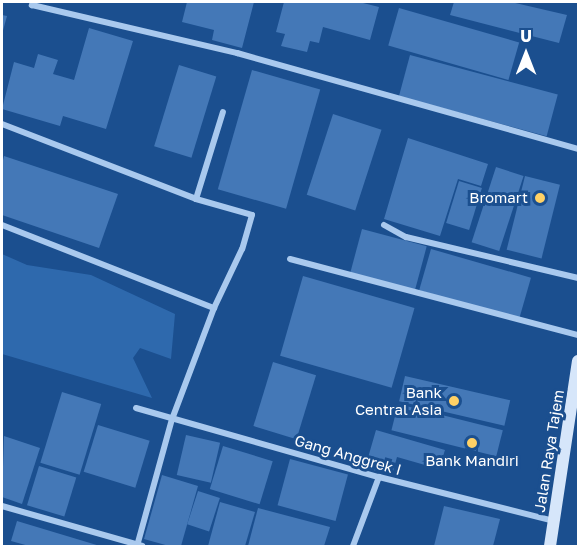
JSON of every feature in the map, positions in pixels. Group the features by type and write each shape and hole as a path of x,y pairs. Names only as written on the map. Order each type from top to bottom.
{"main road":[{"name":"Jalan Raya Tajem","path":"550,546 579,361"}],"street":[{"path":"34,2 32,5 237,53 579,149"},
{"path":"196,199 223,112"},
{"path":"2,123 196,199 252,215 242,249 214,308 172,418 139,546 2,506"},
{"path":"2,225 214,308"},
{"path":"384,225 406,237 579,278"},
{"path":"290,259 579,335"},
{"name":"Gang Anggrek I","path":"136,408 379,477 554,521"},
{"path":"353,546 379,477"}],"shaded area":[{"path":"2,254 27,265 91,275 175,314 171,359 140,348 133,358 152,398 2,354"}],"building":[{"path":"187,2 254,2 242,48 212,40 214,30 182,22"},
{"path":"284,2 359,2 379,7 370,40 323,27 319,43 310,41 307,52 281,46 285,34 276,32"},
{"path":"454,2 511,2 567,15 559,43 450,15"},
{"path":"399,8 519,42 508,80 388,45"},
{"path":"2,15 7,16 2,34"},
{"path":"89,28 133,41 106,129 63,116 60,126 2,109 14,62 34,68 38,54 58,60 53,74 74,80"},
{"path":"410,55 558,95 547,136 399,97"},
{"path":"179,65 216,76 191,158 154,146"},
{"path":"252,70 320,90 286,209 218,189"},
{"path":"333,114 382,130 355,211 307,195"},
{"path":"408,138 488,164 481,186 458,179 440,236 384,219"},
{"path":"4,156 118,194 99,248 2,215"},
{"path":"496,167 524,176 499,251 472,242"},
{"path":"525,176 560,185 542,258 507,250"},
{"path":"459,181 482,188 469,230 446,223"},
{"path":"362,229 427,246 415,290 350,272"},
{"path":"431,249 531,278 519,319 419,290"},
{"path":"303,276 415,308 392,388 280,356"},
{"path":"273,362 316,375 296,439 253,426"},
{"name":"Bank Central Asia","path":"405,376 510,400 504,426 399,401"},
{"path":"62,392 101,404 80,475 40,463"},
{"name":"Bank Mandiri","path":"398,404 503,430 496,456 391,430"},
{"path":"98,425 150,441 135,488 84,472"},
{"path":"376,430 445,450 439,469 397,457 392,475 365,468"},
{"path":"186,435 220,443 211,483 177,475"},
{"path":"4,436 40,448 22,504 2,497"},
{"path":"223,446 273,461 260,504 210,489"},
{"path":"290,459 348,475 336,521 278,505"},
{"path":"39,466 76,477 64,517 27,505"},
{"path":"162,475 198,486 181,546 169,546 144,539"},
{"path":"198,491 220,498 209,531 187,524"},
{"path":"220,502 255,512 245,546 208,546"},
{"path":"444,506 500,519 493,546 434,546"},
{"path":"258,508 330,527 324,546 248,546"},
{"path":"17,521 100,546 29,546 11,541"}],"place":[{"name":"Bromart","path":"540,198"},
{"name":"Bank Central Asia","path":"454,401"},
{"name":"Bank Mandiri","path":"472,443"}]}
